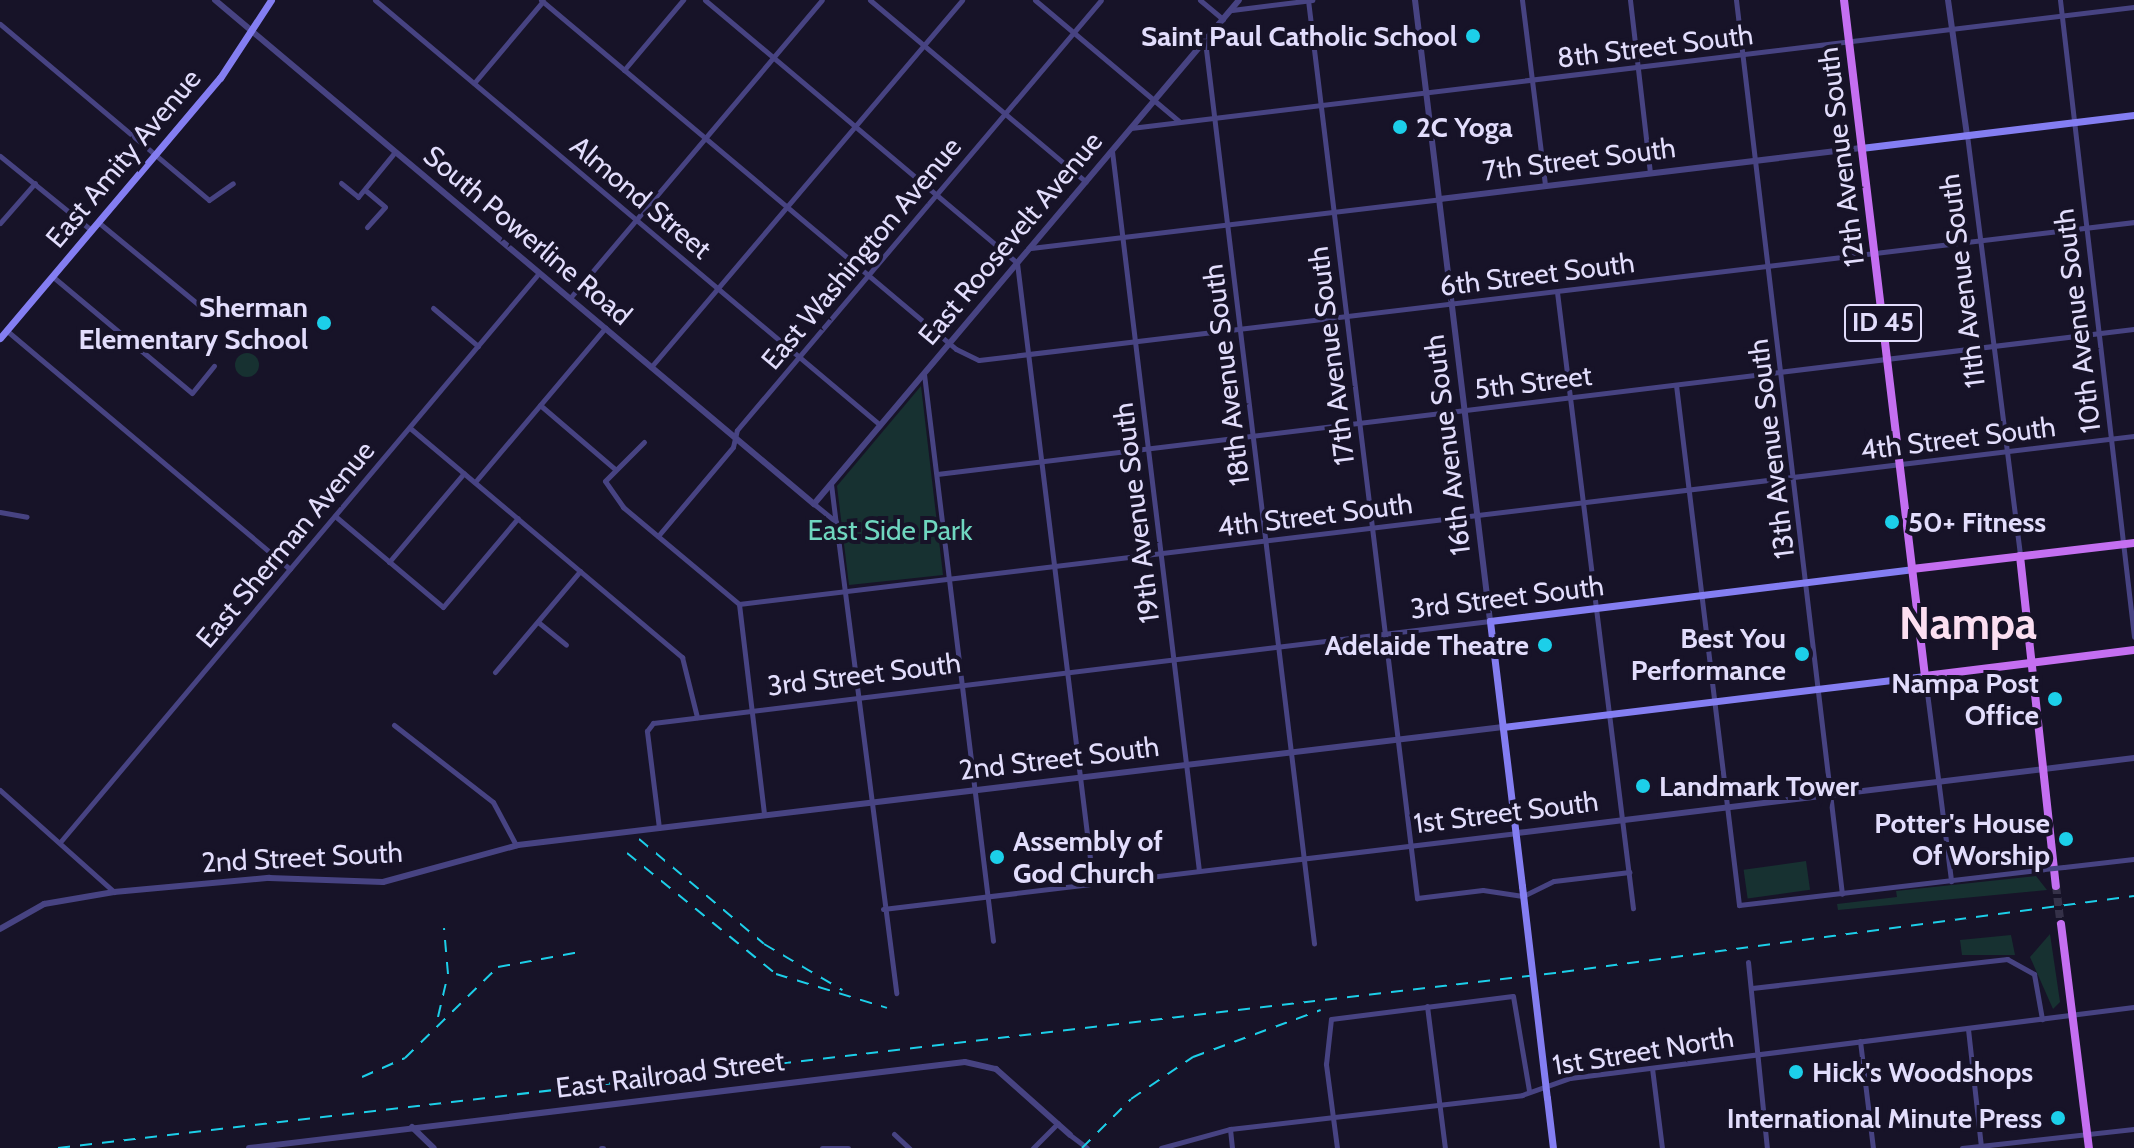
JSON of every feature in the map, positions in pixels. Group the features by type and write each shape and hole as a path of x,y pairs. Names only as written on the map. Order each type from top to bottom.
{"main road":[{"name":"East Amity Avenue","path":"0,338 156,154 252,32 271,0"},
{"name":"12th Avenue South","path":"1844,0 1925,676"},
{"name":"7th Street South","path":"1861,148 2134,115"},
{"name":"3rd Street South","path":"1490,621 2134,543"},
{"path":"2020,556 2056,886"},
{"name":"16th Avenue South","path":"1490,621 1553,1148"},
{"name":"2nd Street South","path":"1503,727 2134,650"},
{"path":"2061,924 2089,1148"}],"street":[{"name":"South Powerline Road","path":"215,0 814,504"},
{"name":"Almond Street","path":"375,0 880,425"},
{"path":"624,70 683,0"},
{"path":"705,0 1017,263 1093,883"},
{"path":"570,298 822,0"},
{"path":"870,0 1086,182"},
{"path":"651,367 962,0"},
{"path":"1035,0 1181,123"},
{"name":"East Washington Avenue","path":"658,536 799,357 1101,0"},
{"path":"1200,0 1223,19"},
{"name":"East Roosevelt Avenue","path":"814,504 1239,0"},
{"path":"1231,10 1310,0"},
{"name":"17th Avenue South","path":"1310,0 1417,898 1483,890 1523,896 1554,881 1629,872"},
{"name":"16th Avenue South","path":"1415,0 1490,621"},
{"path":"1522,0 1545,185"},
{"path":"1630,0 1650,172"},
{"name":"13th Avenue South","path":"1736,0 1833,794 1842,894"},
{"name":"11th Avenue South","path":"1948,0 2020,556"},
{"name":"10th Avenue South","path":"2060,0 2134,637"},
{"path":"474,83 542,1"},
{"name":"6th Street South","path":"542,1 949,344 979,360 2134,222"},
{"name":"8th Street South","path":"1131,128 2134,7"},
{"path":"0,24 209,200 233,183"},
{"name":"18th Avenue South","path":"1205,40 1314,943"},
{"name":"7th Street South","path":"1030,248 1861,148"},
{"name":"19th Avenue South","path":"1112,151 1199,871"},
{"path":"341,183 358,197 395,152"},
{"path":"0,156 91,230"},
{"path":"0,223 35,183"},
{"path":"365,190 385,207 367,227"},
{"path":"98,222 204,309"},
{"name":"East Sherman Avenue","path":"61,841 539,273"},
{"path":"52,276 192,393 214,366"},
{"path":"1557,292 1633,908"},
{"path":"433,308 478,346"},
{"path":"475,482 605,328"},
{"name":"5th Street","path":"937,474 2134,329"},
{"path":"6,330 290,569"},
{"path":"924,373 993,941"},
{"path":"1676,385 1739,905 2134,859"},
{"path":"540,405 615,469"},
{"path":"410,428 686,661 697,717"},
{"name":"4th Street South","path":"739,604 2134,436"},
{"path":"644,442 605,481 658,536 739,604 764,815"},
{"path":"389,562 464,473"},
{"path":"831,483 869,803 896,993"},
{"path":"814,504 836,522"},
{"path":"0,512 27,517"},
{"path":"335,516 443,607 518,518"},
{"path":"495,672 580,571"},
{"name":"3rd Street South","path":"659,828 648,725 1490,621"},
{"path":"538,622 566,645"},
{"name":"12th Avenue South","path":"1925,676 1951,881"},
{"path":"394,725 493,802 516,845"},
{"name":"2nd Street South","path":"0,929 44,904 114,892 269,878 383,882 516,845 1503,727"},
{"name":"1st Street South","path":"883,909 2134,758"},
{"path":"0,790 61,841 114,892"},
{"path":"1752,988 2007,959 2034,974 2042,1019"},
{"path":"1748,962 1767,1148"},
{"path":"1337,1148 1325,1027 1331,1019 1517,998 1529,1091"},
{"path":"1427,1006 1445,1148"},
{"name":"1st Street North","path":"1161,1148 1230,1129 1440,1104 1652,1068 2134,1007"},
{"path":"1968,1029 1981,1147"},
{"path":"1860,1041 1873,1148"},
{"name":"East Railroad Street","path":"249,1148 965,1062 996,1069 1070,1135"},
{"path":"1652,1068 1662,1148"},
{"path":"1033,1148 1058,1123"},
{"path":"412,1127 434,1148"},
{"path":"1230,1129 1232,1148"},
{"path":"1962,1148 2134,1129"},
{"path":"894,1134 909,1148"},
{"path":"1070,1135 1087,1148"},
{"path":"822,1148 834,1145 848,1148"}],"green space":[{"path":"242,353 252,353 259,360 259,370 252,377 242,377 235,370 235,360"},
{"name":"East Side Park","path":"921,386 943,575 849,585 837,486"},
{"path":"1806,861 1810,890 1748,898 1744,870"},
{"path":"2036,876 2047,890 1838,910 1837,904 1897,897 1896,891"},
{"path":"2050,934 2060,1002 2053,1009 2030,957"},
{"path":"2011,935 2015,955 1962,955 1960,940"}],"tunnel":[{"path":"2056,886 2061,924"}],"railway":[{"path":"639,839 764,944 842,990"},
{"path":"627,853 776,974 887,1008"},
{"path":"58,1148 1562,972 2134,896"},
{"path":"438,1017 448,974 444,928"},
{"path":"362,1077 405,1058 498,967 584,951"},
{"path":"1082,1148 1131,1099 1193,1057 1321,1010"}],"place":[{"name":"Saint Paul Catholic School","path":"1473,36"},
{"name":"2C Yoga","path":"1400,127"},
{"name":"Sherman Elementary School","path":"324,323"},
{"name":"50+ Fitness","path":"1892,522"},
{"name":"Adelaide Theatre","path":"1545,645"},
{"name":"Best You Performance","path":"1802,654"},
{"name":"Nampa Post Office","path":"2055,699"},
{"name":"Landmark Tower","path":"1643,786"},
{"name":"Potter's House Of Worship","path":"2066,839"},
{"name":"Assembly of God Church","path":"997,857"},
{"name":"Hick's Woodshops","path":"1796,1072"},
{"name":"International Minute Press","path":"2058,1118"}],"district":[{"name":"Nampa","path":"1968,624"}]}
